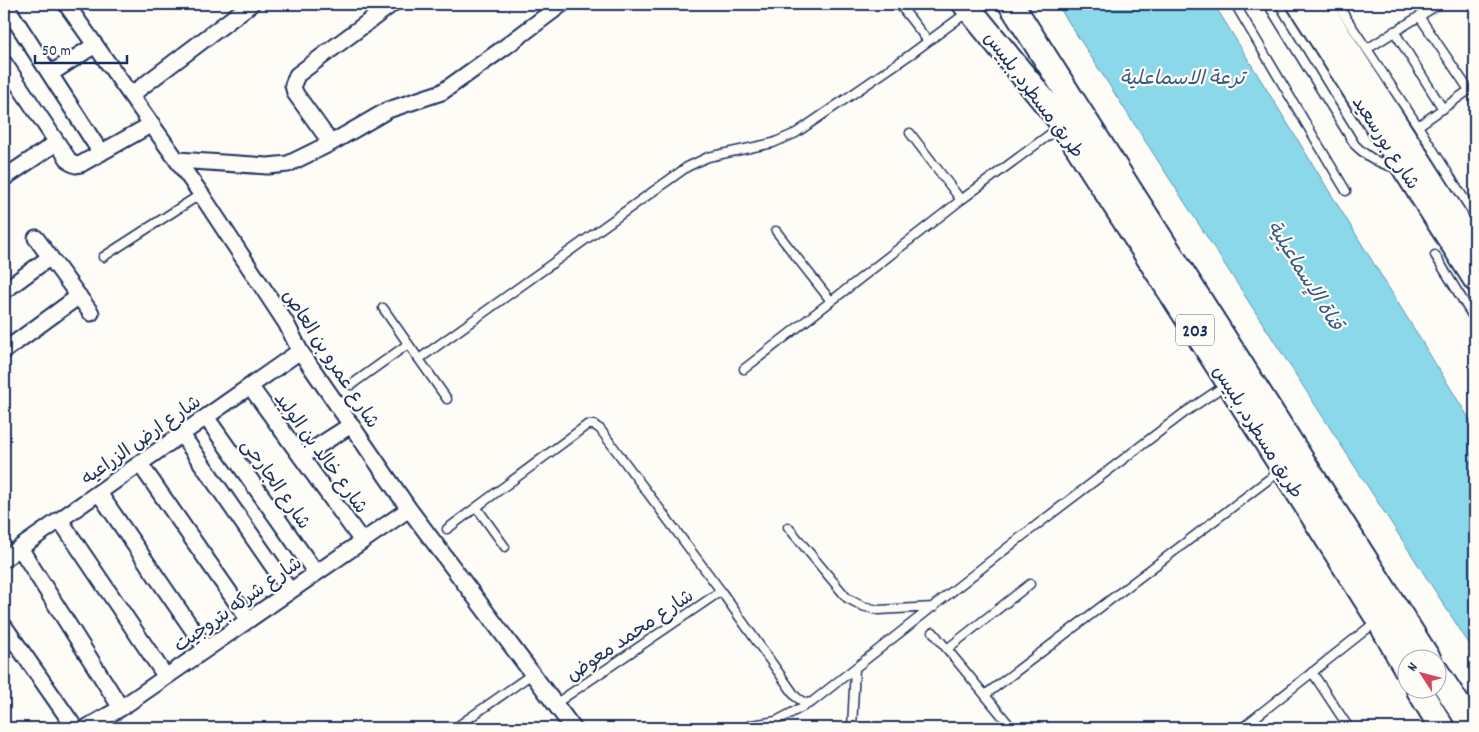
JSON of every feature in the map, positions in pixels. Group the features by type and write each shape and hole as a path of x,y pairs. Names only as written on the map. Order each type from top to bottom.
{"main road":[{"name":"طريق مسطرد, بلبيس","path":"1011,4 1423,650"},
{"name":"شارع بورسعيد","path":"1298,4 1475,281"},
{"name":"شارع بورسعيد","path":"1335,4 1475,246"},
{"name":"طريق مسطرد, بلبيس","path":"968,7 1063,124 1379,620 1396,650"},
{"path":"1446,688 1472,728"},
{"path":"1425,700 1442,728"}],"street":[{"name":"شارع عمرو بن العاص","path":"66,4 201,194 286,323 300,351 409,509 573,728"},
{"path":"131,96 251,4"},
{"path":"331,143 295,93 292,85 297,75 392,4"},
{"path":"177,160 277,166 288,164 331,143 388,110 442,92 562,4"},
{"path":"11,8 100,153"},
{"path":"50,74 95,45"},
{"path":"4,63 71,163 82,164 152,124"},
{"path":"4,178 56,143"},
{"path":"36,238 91,313"},
{"path":"4,291 50,257"},
{"path":"4,351 79,296"},
{"name":"شارع ارض الزراعيه","path":"4,560 300,351"},
{"name":"شارع خالد بن الوليد","path":"250,386 362,541"},
{"name":"شارع الجارحى","path":"206,417 316,573"},
{"path":"301,457 351,425"},
{"path":"182,434 290,591"},
{"path":"140,464 248,619"},
{"path":"98,493 206,649"},
{"name":"شارع شركه بتروجيت","path":"86,728 121,708 409,509"},
{"path":"60,520 166,677"},
{"path":"20,548 121,708"},
{"path":"4,626 75,728"}],"lane":[{"path":"899,4 928,41"},
{"path":"1235,4 1346,191"},
{"path":"1268,4 1355,145 1366,155 1389,166 1404,170"},
{"path":"1335,4 1418,126 1475,216"},
{"path":"1367,49 1438,4"},
{"path":"419,359 687,167 708,157 773,143 796,133 928,41 968,7"},
{"path":"1418,126 1472,88 1419,16"},
{"path":"1394,31 1443,109"},
{"path":"744,369 961,200 1063,124"},
{"path":"910,133 961,200"},
{"path":"103,257 201,194"},
{"path":"1469,207 1475,200"},
{"path":"776,231 832,301"},
{"path":"1435,256 1475,320"},
{"path":"383,308 447,399"},
{"path":"351,385 408,344"},
{"path":"751,725 776,721 812,702 1184,413 1229,383"},
{"path":"447,529 587,426 594,426 600,429 721,591 796,697 805,703 812,702"},
{"path":"985,694 1282,468"},
{"path":"477,508 505,547"},
{"path":"788,527 842,592 854,602 870,609 878,610 934,607"},
{"path":"947,649 1030,584"},
{"name":"شارع محمد معوض","path":"556,704 721,591"},
{"path":"1242,728 1379,620"},
{"path":"933,632 1012,728"},
{"path":"852,728 855,668"},
{"path":"1312,672 1349,728"},
{"path":"455,728 532,674"}],"water":[{"name":"ترعة الاسماعلية","path":"1057,4 1214,4 1475,428 1475,653"}],"water label":[{"name":"قناة الإسماعيلية","path":"1306,275"}]}
